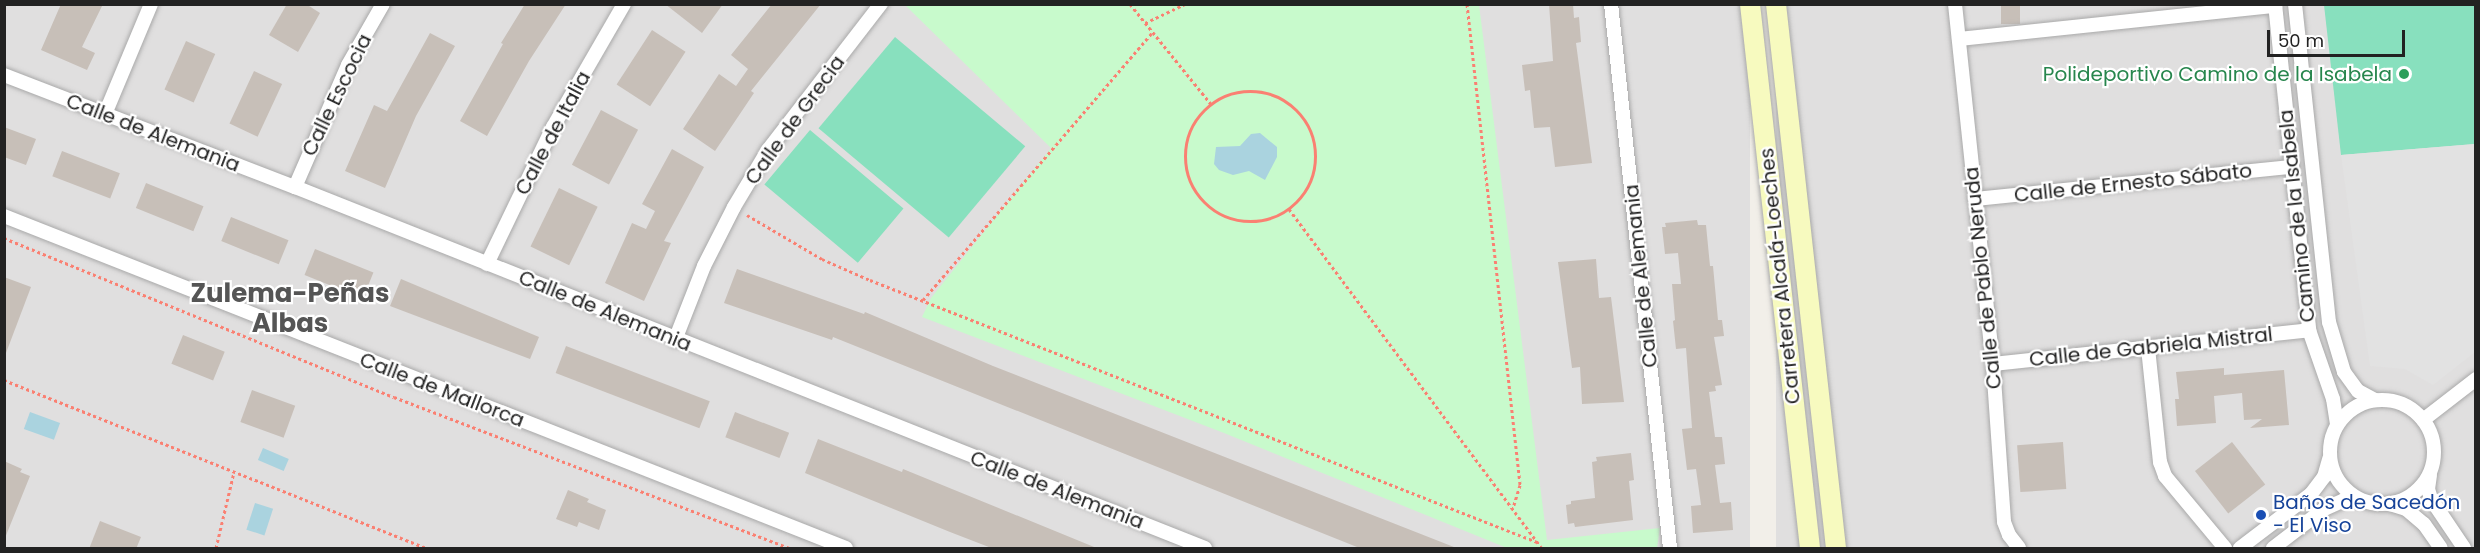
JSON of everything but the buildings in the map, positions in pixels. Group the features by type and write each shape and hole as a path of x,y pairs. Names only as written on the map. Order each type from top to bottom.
{"main road":[{"name":"Carretera Alcalá-Loeches","path":"1750,4 1810,549"},
{"name":"Carretera Alcalá-Loeches","path":"1776,4 1836,549"}],"street":[{"path":"105,114 151,4"},
{"name":"Calle Escocia","path":"295,187 348,65 383,4"},
{"name":"Calle de Italia","path":"487,264 553,127 624,4"},
{"name":"Calle de Grecia","path":"675,340 704,266 734,207 768,150 881,4"},
{"name":"Calle de Alemania","path":"1611,4 1670,549"},
{"name":"Calle de Pablo Neruda","path":"1955,4 1993,364 2004,522 2009,535 2019,549"},
{"name":"Camino de la Isabela","path":"2295,4 2329,322 2344,372 2358,391 2375,400"},
{"path":"1959,39 2275,5"},
{"name":"Camino de la Isabela","path":"2275,5 2308,330 2324,380 2333,399 2337,424"},
{"name":"Calle de Alemania","path":"4,75 295,187 1205,549"},
{"name":"Calle de Ernesto Sábato","path":"1975,199 2291,167"},
{"name":"Calle de Mallorca","path":"4,216 846,549"},
{"name":"Calle de Gabriela Mistral","path":"1993,364 2308,330"},
{"path":"2148,348 2160,462 2165,476 2225,549"},
{"path":"2423,420 2475,379"},
{"path":"2240,549 2311,494 2324,477 2330,457 2331,440 2337,424 2347,412 2360,404 2375,400 2392,400 2409,406 2423,420 2434,445 2434,460 2428,489 2430,499 2464,549"},
{"path":"2330,457 2335,475 2345,490 2360,500"},
{"path":"2273,549 2324,509 2344,500 2390,504 2406,499 2420,489 2430,475"},
{"path":"2390,504 2406,509 2424,524 2441,549"}],"path":[{"path":"1130,4 1211,104"},
{"path":"1145,23 1185,4"},
{"path":"1467,4 1520,484 1513,508"},
{"path":"923,300 1153,33"},
{"path":"1256,91 1276,96 1296,109 1307,123 1313,141 1313,173 1306,189 1289,209 1264,220 1234,220 1219,214 1205,204 1192,186 1186,170 1185,150 1189,133 1199,116 1211,104 1240,92 1256,91"},
{"path":"734,207 775,234 822,259 1537,542"},
{"path":"1289,209 1542,549"},
{"path":"4,238 394,397 789,549"},
{"path":"4,380 427,549"},
{"path":"216,549 234,472"}],"shaded area":[{"path":"4,5 1750,5 1750,548 4,548"},
{"path":"1776,5 2475,5 2475,548 1776,548"},
{"path":"2475,144 2475,352 2433,385 2405,369 2370,366 2341,155"}],"green space":[{"path":"905,5 1479,5 1547,540 1660,528 1657,548 1507,548 1224,433 922,317 931,298 1051,148"},
{"name":"Polideportivo Camino de la Isabela","path":"2324,5 2475,5 2475,144 2341,155"},
{"path":"895,37 1025,146 949,237 819,128"},
{"path":"810,130 903,208 858,263 764,184"}],"water":[{"path":"1260,133 1277,147 1277,157 1265,180 1249,171 1233,175 1219,170 1214,164 1216,147 1240,146 1251,134"},
{"path":"30,412 60,423 54,440 24,429"},
{"path":"263,448 289,459 284,471 258,460"},
{"path":"255,503 273,509 264,536 246,530"}],"place":[{"name":"Polideportivo Camino de la Isabela","path":"2404,74"},
{"name":"Baños de Sacedón - El Viso","path":"2261,515"}],"district":[{"name":"Zulema-Peñas Albas","path":"290,309"}]}
